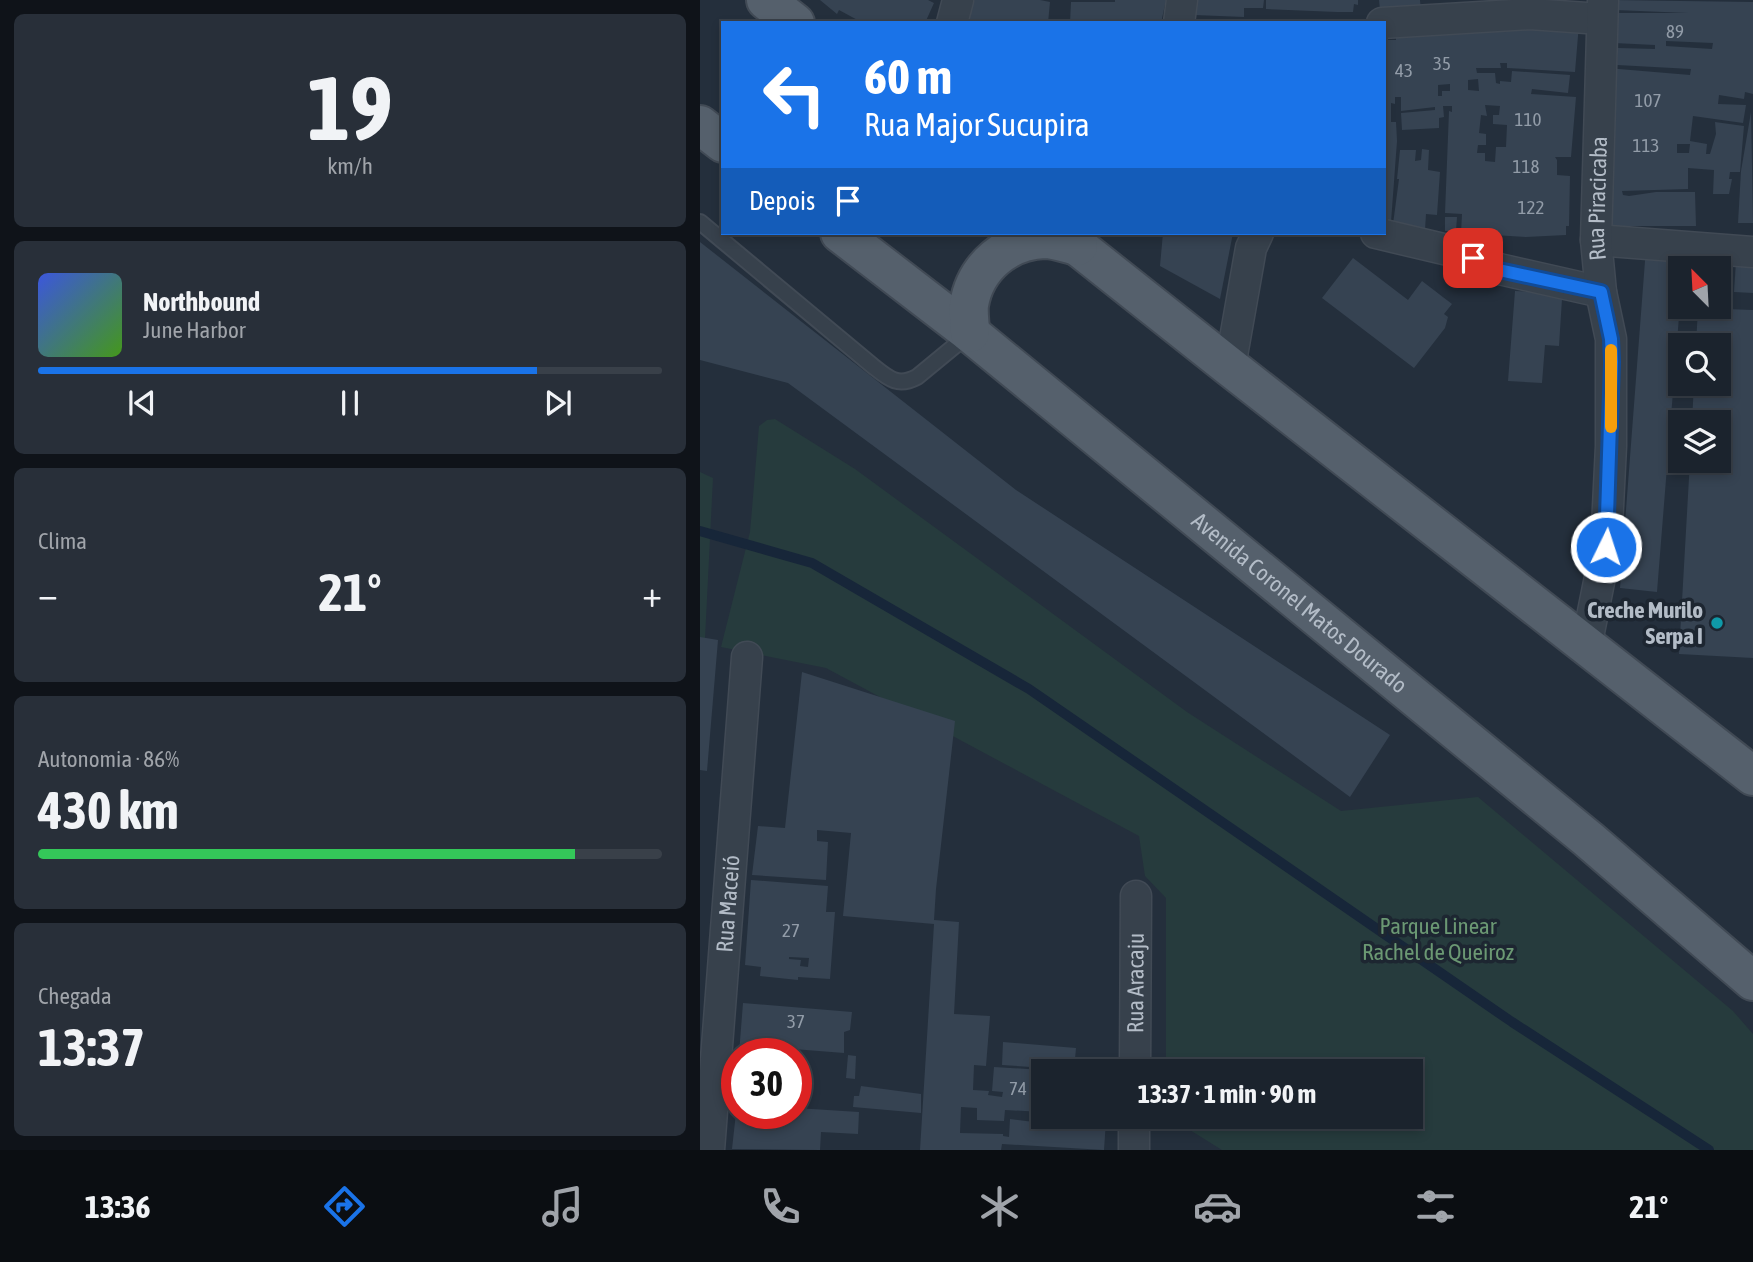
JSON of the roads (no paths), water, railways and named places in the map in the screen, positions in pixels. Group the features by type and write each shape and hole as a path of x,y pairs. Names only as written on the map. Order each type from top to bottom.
{"main road":[{"name":"Avenida Coronel Matos Dourado","path":"843,235 970,332 1588,839 1753,981"},
{"path":"970,332 969,307 975,282 990,261 1016,244 1069,239 1753,776"}],"street":[{"path":"952,21 958,0"},
{"path":"1179,21 1182,0"},
{"path":"1372,0 1374,21"},
{"path":"1386,23 1602,9"},
{"name":"Rua Piracicaba","path":"1586,647 1606,547 1609,499 1611,339 1601,292 1596,240 1602,9"},
{"path":"1230,368 1251,248 1257,235"},
{"path":"1384,235 1452,251 1499,270 1601,292"},
{"path":"1596,240 1753,252"},
{"name":"Rua Maceió","path":"709,1150 747,657"},
{"name":"Rua Aracaju","path":"1135,1059 1136,896"},
{"path":"1134,1129 1134,1150"}],"lane":[{"path":"700,222 895,382 901,383 917,377 970,332"}],"waterway":[{"path":"700,531 812,563 1029,689 1512,1022 1709,1150"}],"place":[{"name":"Creche Murilo Serpa I","path":"1717,623"}],"park label":[{"name":"Parque Linear Rachel de Queiroz","path":"1438,939"}]}
